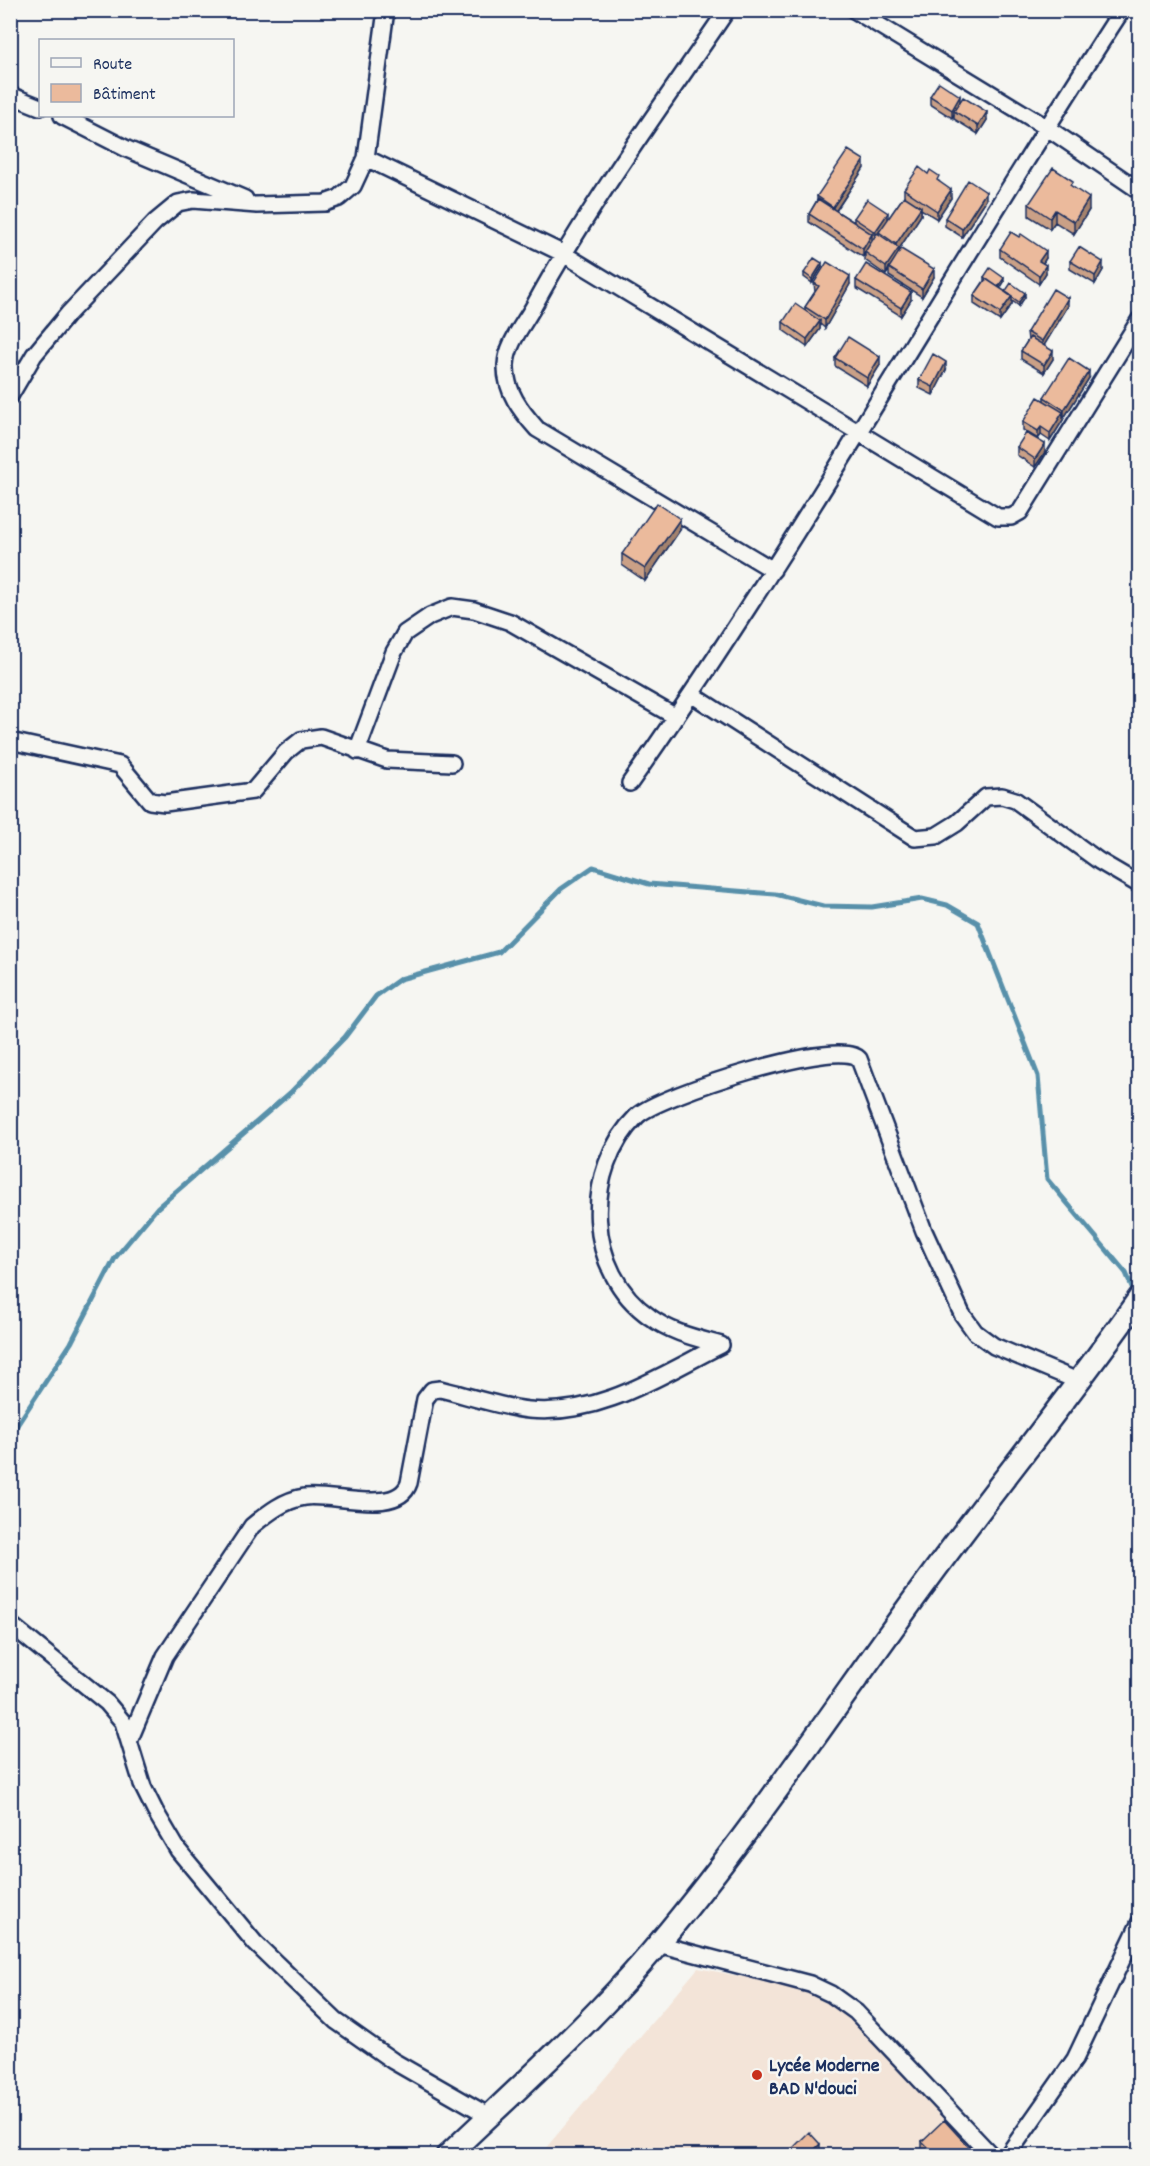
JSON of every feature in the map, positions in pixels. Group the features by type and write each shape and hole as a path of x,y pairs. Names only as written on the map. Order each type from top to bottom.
{"street":[{"path":"10,396 34,355 68,314 167,211 178,203 193,200 257,205 325,203 339,198 353,186 366,158 386,10"},
{"path":"727,10 562,253 517,333 506,364 509,390 523,414 537,429 773,570"},
{"path":"854,10 1046,127 1140,191"},
{"path":"630,783 773,570 1046,127 1122,10"},
{"path":"10,95 39,107"},
{"path":"65,117 83,124 127,149 257,205"},
{"path":"366,158 562,253 998,517 1011,517 1020,512 1140,319"},
{"path":"357,751 386,671 405,633 430,616 452,607 474,610 510,622 676,717"},
{"path":"691,694 915,838 936,836 957,823 986,797 1002,796 1015,800 1099,861 1140,885"},
{"path":"10,741 120,765 150,801 165,803 253,791 286,752 301,740 321,737 387,760 452,763"},
{"path":"130,1739 165,1656 252,1526 279,1506 304,1497 327,1496 382,1502 399,1496 406,1490 409,1483 425,1400 432,1390 440,1389 527,1410 576,1407 610,1400 721,1345 672,1331 647,1316 621,1287 598,1233 597,1210 603,1176 614,1150 638,1115 665,1100 716,1081 791,1061 841,1052 855,1054 924,1231 963,1314 975,1332 993,1347 1080,1382"},
{"path":"447,2156 637,1969 658,1944 716,1872 1018,1459 1080,1382 1140,1297"},
{"path":"10,1624 107,1703 123,1722 143,1787 172,1841 255,1942 336,2021 393,2061 489,2116"},
{"path":"1007,2156 1076,2059 1140,1922"},
{"path":"658,1944 810,1984 831,1994 856,2012 992,2156"}],"shaded area":[{"name":"Lycée Moderne BAD N'douci","path":"698,1968 831,1994 979,2155 539,2156"}],"building":[{"path":"939,82 960,96 952,110 930,96"},
{"path":"963,97 987,112 978,126 954,111"},
{"path":"848,150 864,160 833,207 817,196"},
{"path":"919,167 928,174 930,170 939,176 937,180 951,190 937,211 904,189"},
{"path":"1053,168 1073,181 1070,185 1089,198 1074,222 1055,210 1050,218 1029,204"},
{"path":"968,180 986,192 962,229 945,218"},
{"path":"904,196 921,207 896,244 879,232"},
{"path":"818,199 872,234 863,249 809,214"},
{"path":"867,199 888,213 875,232 854,218"},
{"path":"1011,232 1019,237 1021,234 1046,251 1039,261 1046,265 1039,276 1000,249"},
{"path":"877,233 899,248 886,267 865,252"},
{"path":"1079,247 1103,262 1095,276 1070,261"},
{"path":"901,249 934,269 922,289 889,268"},
{"path":"814,258 822,263 812,279 804,273"},
{"path":"827,262 850,276 825,320 805,307 819,286 814,283"},
{"path":"866,264 911,292 901,308 856,280"},
{"path":"990,268 1004,278 998,287 984,277"},
{"path":"986,279 1012,296 1000,313 974,296"},
{"path":"1011,283 1025,293 1019,302 1005,292"},
{"path":"1053,289 1068,298 1042,341 1027,332"},
{"path":"795,304 820,321 807,339 783,322"},
{"path":"848,337 880,357 867,378 835,358"},
{"path":"1030,337 1053,351 1044,365 1021,351"},
{"path":"933,354 946,362 933,387 919,380"},
{"path":"1069,358 1089,371 1064,410 1044,397"},
{"path":"1038,397 1063,412 1050,433 1041,427 1038,431 1023,422"},
{"path":"1026,433 1045,444 1035,459 1017,447"},
{"path":"657,503 680,519 645,569 622,554"},
{"path":"944,2120 977,2156 937,2156 922,2141"},
{"path":"809,2132 820,2144 811,2153 814,2156 785,2156"}],"waterway":[{"path":"10,1436 71,1343 115,1258 157,1208 290,1093 345,1037 376,996 400,979 499,952 561,889 593,867 649,884 775,894 823,906 872,907 922,899 947,905 978,923 1038,1076 1047,1179 1126,1273 1135,1294"}],"place":[{"name":"Lycée Moderne BAD N'douci","path":"757,2075"}]}
